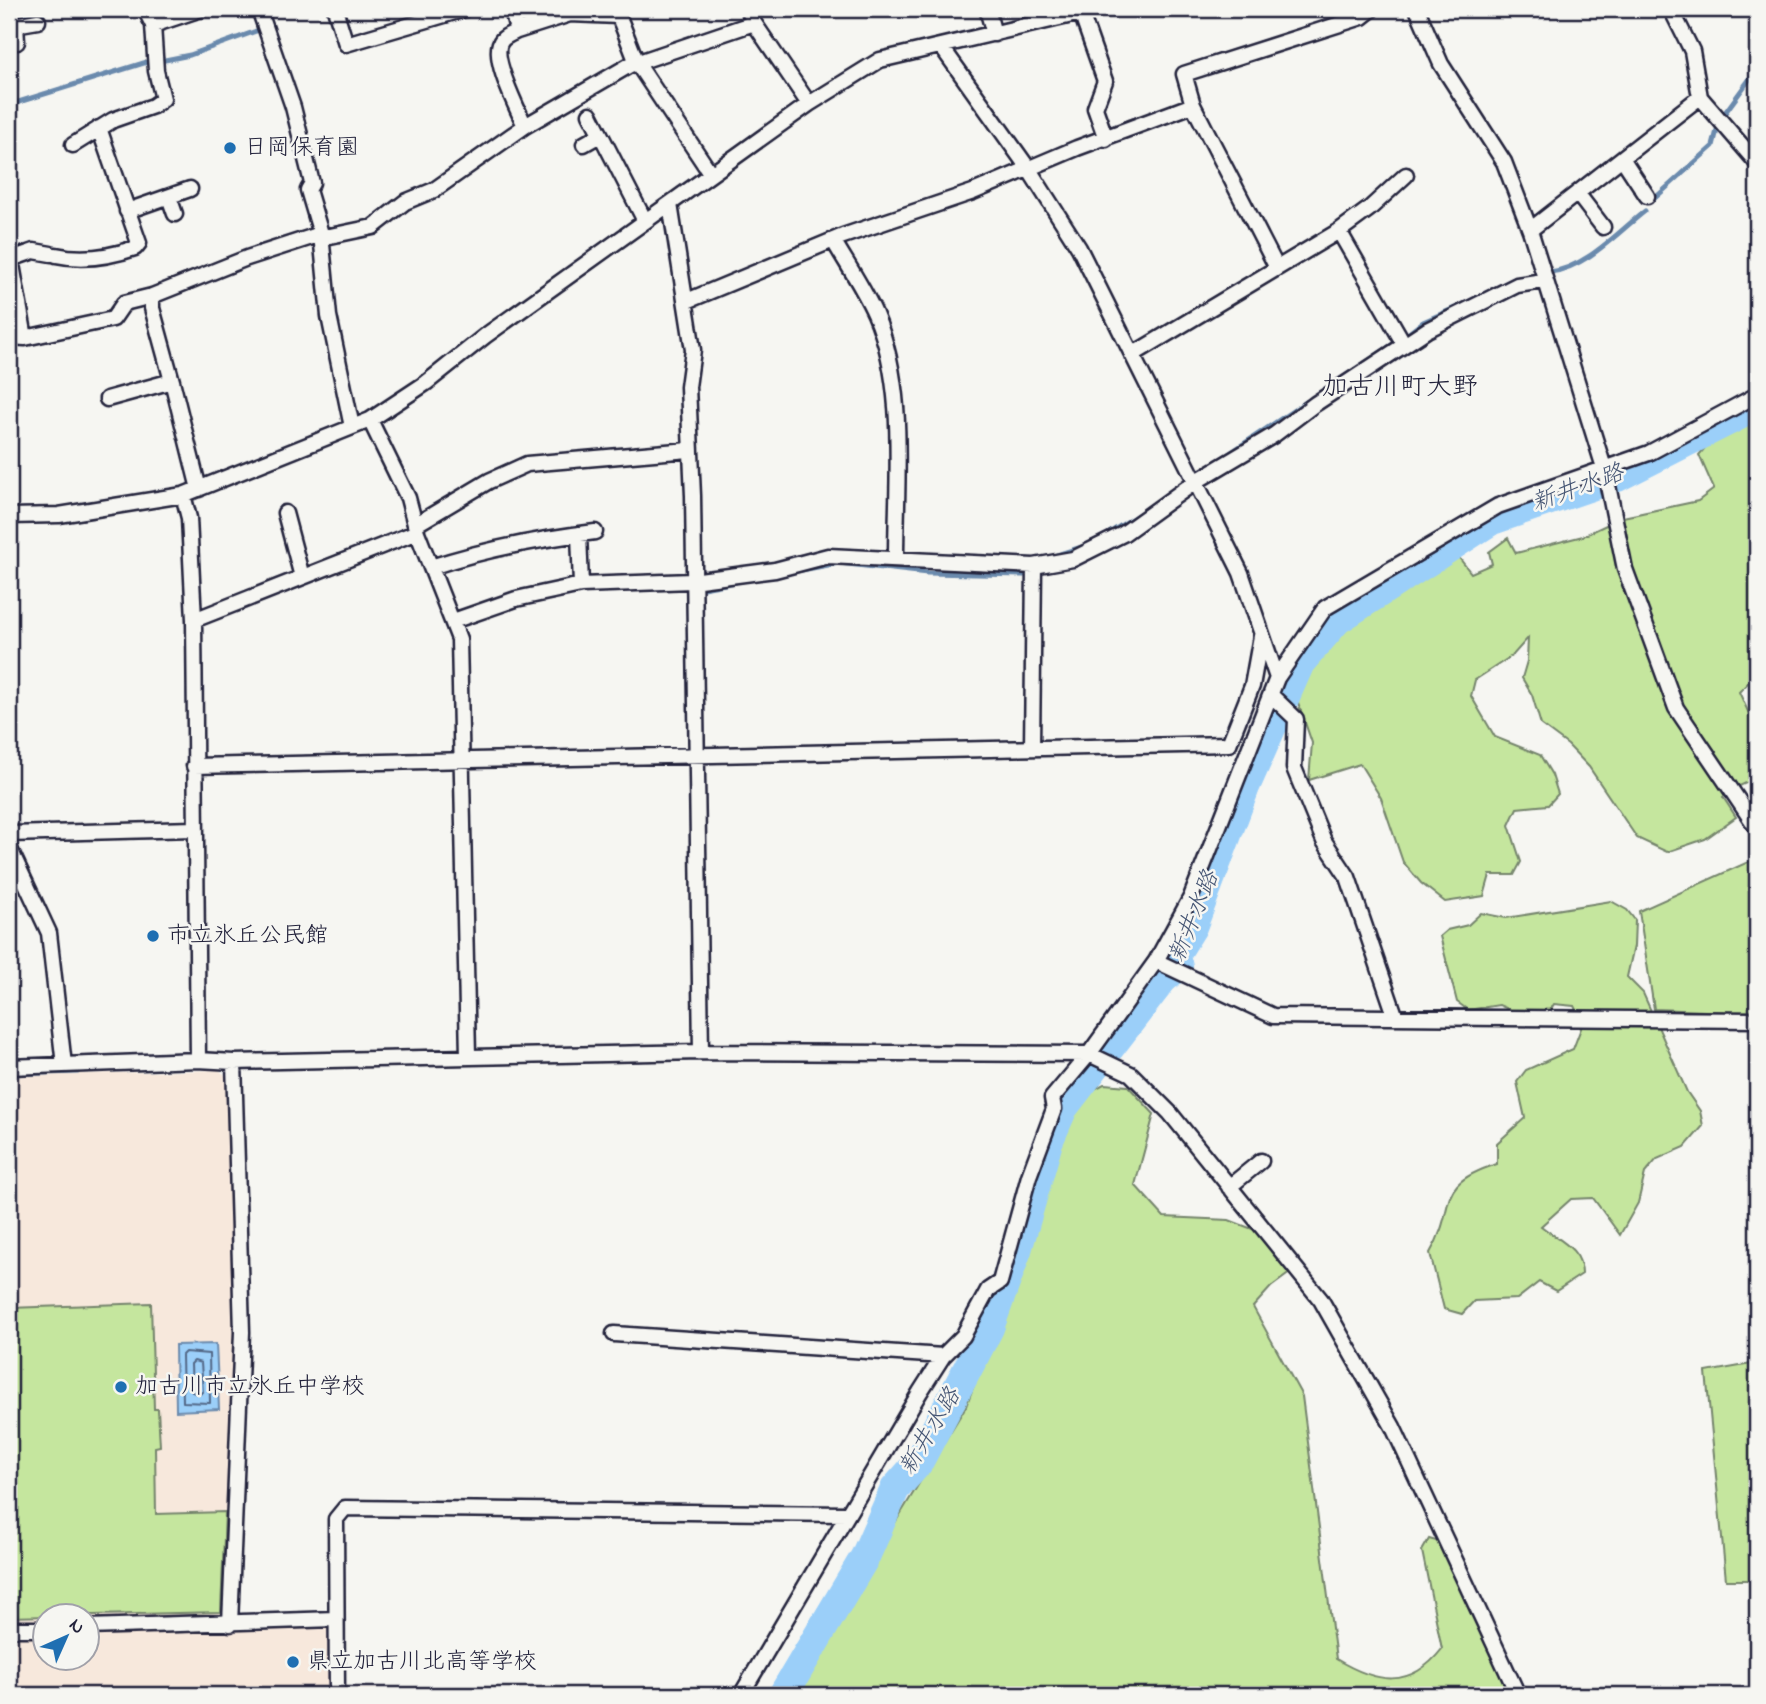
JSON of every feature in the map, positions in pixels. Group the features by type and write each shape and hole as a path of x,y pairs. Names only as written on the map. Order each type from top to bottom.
{"street":[{"path":"73,145 99,128 163,99 156,71 153,25 145,9"},
{"path":"153,25 201,9"},
{"path":"259,9 293,107 312,183 308,190 321,234 329,316 352,427"},
{"path":"335,9 345,44 465,9"},
{"path":"512,9 517,31"},
{"path":"748,9 754,23 808,104"},
{"path":"986,9 993,34"},
{"path":"9,516 59,515 183,495 370,420 426,383 485,335 808,104 880,60 1098,9"},
{"path":"1277,268 1193,106 1184,74 1362,17 1372,9"},
{"path":"1417,9 1441,64 1504,162 1530,230 1605,471 1625,569 1676,708 1757,828"},
{"path":"1671,9 1692,51 1700,97 1757,163"},
{"path":"525,126 501,68 498,49 502,40 517,31 570,14 617,12 637,63 684,129 711,174"},
{"path":"1081,13 1105,81 1095,108 1106,139"},
{"path":"18,42 12,25 38,21"},
{"path":"9,337 24,338 113,319 124,303 152,296 247,258 321,234 330,236 373,227 405,202 434,190 525,126 637,63 754,23"},
{"path":"941,46 1028,169 1079,248 1241,573 1277,678"},
{"path":"1530,230 1700,97"},
{"path":"687,301 833,240 973,192 1193,106"},
{"path":"590,114 645,221"},
{"path":"24,338 12,258 34,251 88,259 135,248 139,243 99,128"},
{"path":"584,144 600,135"},
{"path":"1622,158 1647,196"},
{"path":"1132,355 1339,230 1369,209 1406,175"},
{"path":"127,211 190,189"},
{"path":"1577,193 1603,227"},
{"path":"169,197 175,214"},
{"path":"670,204 693,350 688,387 693,496 692,581 701,1052"},
{"path":"1339,230 1404,344"},
{"path":"833,240 876,315 890,366 897,430 896,558"},
{"path":"453,621 516,598 581,585 692,581 775,570 828,556 1034,566 1073,559 1123,534 1195,482 1274,435 1315,404 1427,330 1517,285 1544,281"},
{"path":"152,296 152,308 199,489"},
{"path":"107,399 172,381"},
{"path":"741,1695 846,1514 943,1356 963,1336 988,1290 1000,1282 1029,1176 1054,1109 1052,1098 1089,1054 1156,961 1191,897 1277,678 1325,608 1498,506 1605,471 1649,453 1757,396"},
{"path":"370,420 408,498 416,528 459,639 468,1056"},
{"path":"194,621 416,528 489,481 527,464 689,450"},
{"path":"183,495 189,518 194,621 198,1060"},
{"path":"285,513 302,577"},
{"path":"431,567 479,551 596,532"},
{"path":"579,534 581,585"},
{"path":"1032,748 1034,566"},
{"path":"194,766 1229,744 1252,686 1261,636"},
{"path":"1272,696 1296,719 1294,768 1324,841 1348,877 1395,1015"},
{"path":"9,834 194,829"},
{"path":"9,847 49,933 64,1065"},
{"path":"1156,961 1273,1016 1757,1020"},
{"path":"9,1067 198,1060 234,1062 701,1052 1089,1054 1131,1074 1170,1113 1321,1300 1393,1427 1518,1695"},
{"path":"230,1624 242,1332 234,1062"},
{"path":"1229,1187 1261,1161"},
{"path":"614,1334 943,1356"},
{"path":"337,1695 336,1519 345,1508 846,1514"},
{"path":"102,1628 335,1619"},
{"path":"9,1629 32,1629"}],"shaded area":[{"name":"加古川市立氷丘中学校","path":"219,1070 229,1079 235,1326 225,1609 219,1616 102,1619 102,1602 32,1602 32,1620 9,1621 9,1076"},
{"path":"328,1628 332,1632 331,1695 9,1695 9,1636 32,1635 32,1672 102,1672 102,1634"},
{"path":"353,1689 510,1691 510,1695 343,1695"}],"green space":[{"path":"1746,422 1757,425 1757,680 1751,680 1739,692 1757,731 1757,778 1723,797 1736,817 1705,839 1667,852 1637,838 1589,767 1568,745 1541,725 1532,695 1522,678 1527,661 1528,638 1513,655 1475,680 1471,696 1495,737 1540,755 1552,775 1558,794 1548,805 1517,808 1509,825 1521,862 1514,875 1490,875 1484,896 1445,902 1421,883 1403,862 1381,798 1360,764 1309,780 1312,743 1292,685 1309,654 1338,615 1439,550 1456,554 1471,573 1492,564 1489,552 1508,538 1516,553 1583,536 1623,517 1698,501 1714,489 1699,455 1714,437"},
{"path":"1757,858 1757,1013 1654,1009 1639,911"},
{"path":"1611,901 1627,910 1635,920 1634,946 1627,977 1643,993 1687,1092 1700,1111 1703,1126 1685,1147 1657,1159 1645,1173 1638,1203 1620,1235 1593,1198 1571,1199 1541,1226 1574,1251 1582,1274 1556,1291 1539,1282 1517,1299 1474,1301 1462,1314 1444,1309 1430,1253 1454,1188 1476,1172 1497,1164 1497,1143 1525,1118 1517,1082 1526,1070 1573,1049 1583,1023 1574,1006 1554,1004 1546,1017 1537,1021 1499,1005 1468,1010 1457,1002 1440,936 1447,930 1468,925 1481,913 1506,918"},
{"path":"1104,1084 1128,1086 1154,1114 1135,1185 1164,1217 1229,1220 1268,1235 1295,1269 1271,1287 1253,1307 1302,1396 1336,1659 1379,1677 1405,1677 1430,1662 1442,1649 1422,1551 1429,1539 1440,1542 1510,1695 780,1695 827,1633 853,1569 895,1523 966,1406 1037,1222 1030,1172 1041,1127 1066,1104"},
{"path":"151,1303 154,1409 158,1409 160,1446 155,1447 156,1514 225,1512 221,1612 102,1615 102,1602 32,1602 32,1616 9,1617 9,1308"},
{"path":"1757,1363 1757,1580 1726,1580 1706,1372"}],"water":[{"path":"216,1344 219,1409 176,1411 175,1345"}],"waterway":[{"path":"13,19 54,9"},
{"path":"165,60 190,55 259,30"},
{"path":"9,105 147,62"},
{"path":"1724,114 1757,69"},
{"path":"1655,198 1713,146 1718,126"},
{"path":"1550,272 1576,264 1589,256 1645,211"},
{"path":"1409,333 1423,322 1457,307"},
{"path":"1323,391 1396,342"},
{"path":"1218,461 1306,402"},
{"name":"新井水路","path":"783,1695 865,1557 895,1489 918,1463 989,1328 1017,1250 1048,1142 1063,1108 1162,980 1178,966 1174,956 1192,927 1245,787 1300,663 1337,620 1492,520 1617,477 1757,406"},
{"path":"1109,533 1139,514"},
{"path":"1054,556 1085,546"},
{"path":"791,572 839,563 927,573 1024,575"},
{"path":"703,588 736,582"},
{"path":"9,1074 78,1072"}],"place":[{"name":"日岡保育園","path":"230,148"},
{"name":"市立氷丘公民館","path":"153,936"},
{"name":"加古川市立氷丘中学校","path":"121,1387"},
{"name":"県立加古川北高等学校","path":"293,1662"}],"district":[{"name":"加古川町大野","path":"1400,388"}]}
